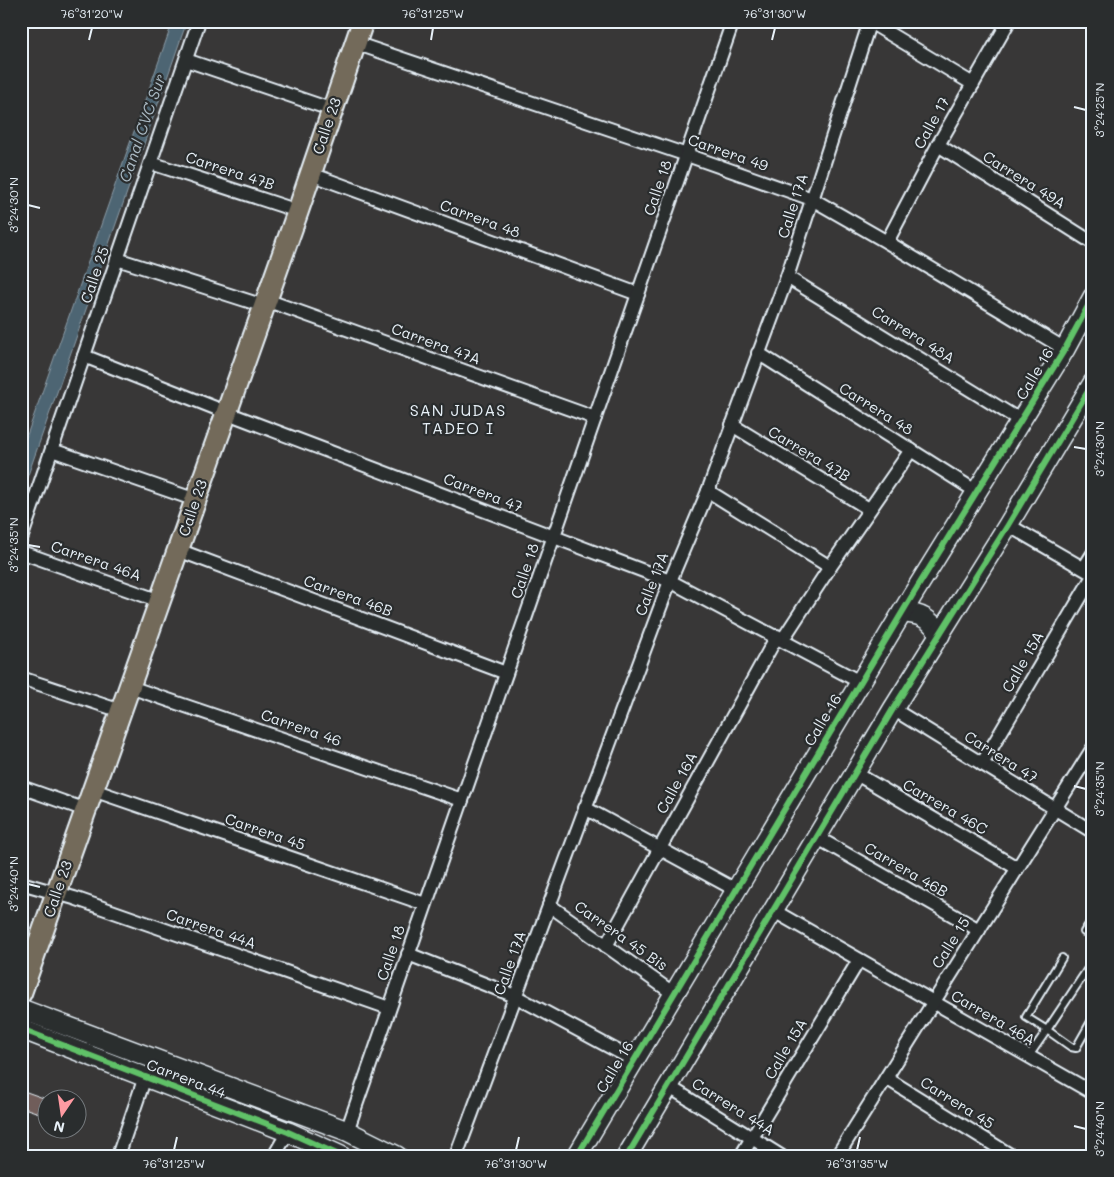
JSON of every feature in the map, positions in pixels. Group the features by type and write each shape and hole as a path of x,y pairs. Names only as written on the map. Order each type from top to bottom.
{"main road":[{"name":"Calle 23","path":"21,993 298,211 363,21"}],"street":[{"name":"Calle 25","path":"21,539 199,21"},
{"name":"Calle 18","path":"347,1130 733,21"},
{"name":"Calle 17","path":"887,242 938,145 1009,21"},
{"path":"870,22 972,84"},
{"name":"Calle 17A","path":"456,1156 670,580 708,491 787,278 870,22"},
{"name":"Carrera 49","path":"355,43 812,199 1065,349"},
{"path":"186,60 333,110"},
{"name":"Carrera 49A","path":"938,145 1093,243"},
{"name":"Carrera 47B","path":"150,162 298,211"},
{"name":"Carrera 48","path":"311,174 638,294"},
{"name":"Carrera 47A","path":"118,259 265,303 595,418"},
{"name":"Carrera 48A","path":"787,278 1021,421"},
{"name":"Calle 16","path":"577,1156 912,596 1065,349 1093,297"},
{"name":"Carrera 48","path":"758,353 977,492"},
{"name":"Carrera 47","path":"84,356 553,538 670,580 860,682"},
{"path":"627,1156 818,838 893,709 1008,525 1093,383"},
{"name":"Carrera 47B","path":"732,425 869,509"},
{"path":"52,450 196,500"},
{"name":"Calle 16A","path":"606,946 780,638 911,450"},
{"path":"708,491 830,567"},
{"path":"1008,525 1093,575"},
{"name":"Carrera 46B","path":"178,550 506,673"},
{"name":"Carrera 46A","path":"21,552 160,601"},
{"name":"Calle 15A","path":"982,764 1093,575"},
{"path":"912,596 928,612 939,617 950,618"},
{"path":"902,613 914,613 925,617 934,624 940,634"},
{"path":"21,678 121,711"},
{"name":"Carrera 46","path":"130,687 462,800"},
{"name":"Carrera 47","path":"893,709 1093,832"},
{"name":"Calle 15","path":"837,1156 1093,748"},
{"name":"Carrera 46C","path":"856,773 1017,868"},
{"path":"21,787 86,810"},
{"name":"Carrera 45","path":"93,790 425,904"},
{"path":"585,808 736,890"},
{"name":"Carrera 46B","path":"818,838 978,930"},
{"name":"Carrera 44A","path":"21,883 56,893 389,1008"},
{"name":"Carrera 45 Bis","path":"549,905 674,994"},
{"name":"Carrera 46A","path":"774,911 1093,1093"},
{"path":"408,954 515,996 634,1060"},
{"name":"Calle 15A","path":"741,1156 859,960"},
{"name":"Carrera 44","path":"21,1010 347,1130 397,1156"},
{"name":"Carrera 44","path":"21,1029 288,1132 340,1156"},
{"path":"118,1156 145,1077"},
{"name":"Carrera 45","path":"886,1078 1012,1156"},
{"name":"Carrera 44A","path":"668,1086 781,1156"},
{"path":"274,1156 288,1132"}],"lane":[{"path":"1081,567 1093,548"},
{"path":"1084,932 1093,918"},
{"path":"1062,958 1026,1018 1071,1047 1076,1048 1093,1018"},
{"path":"1029,1056 1087,970"}],"water":[{"name":"Canal CVC Sur","path":"173,21 187,21 21,495 21,452"}],"building":[{"path":"21,1090 38,1096 38,1113 21,1107"}],"cycle path":[{"path":"577,1156 912,596 1065,349 1093,297"},
{"path":"627,1156 893,709 1008,525 1093,383"},
{"path":"21,1029 288,1132 341,1156"}],"district":[{"name":"SAN JUDAS TADEO I","path":"458,419"}]}
